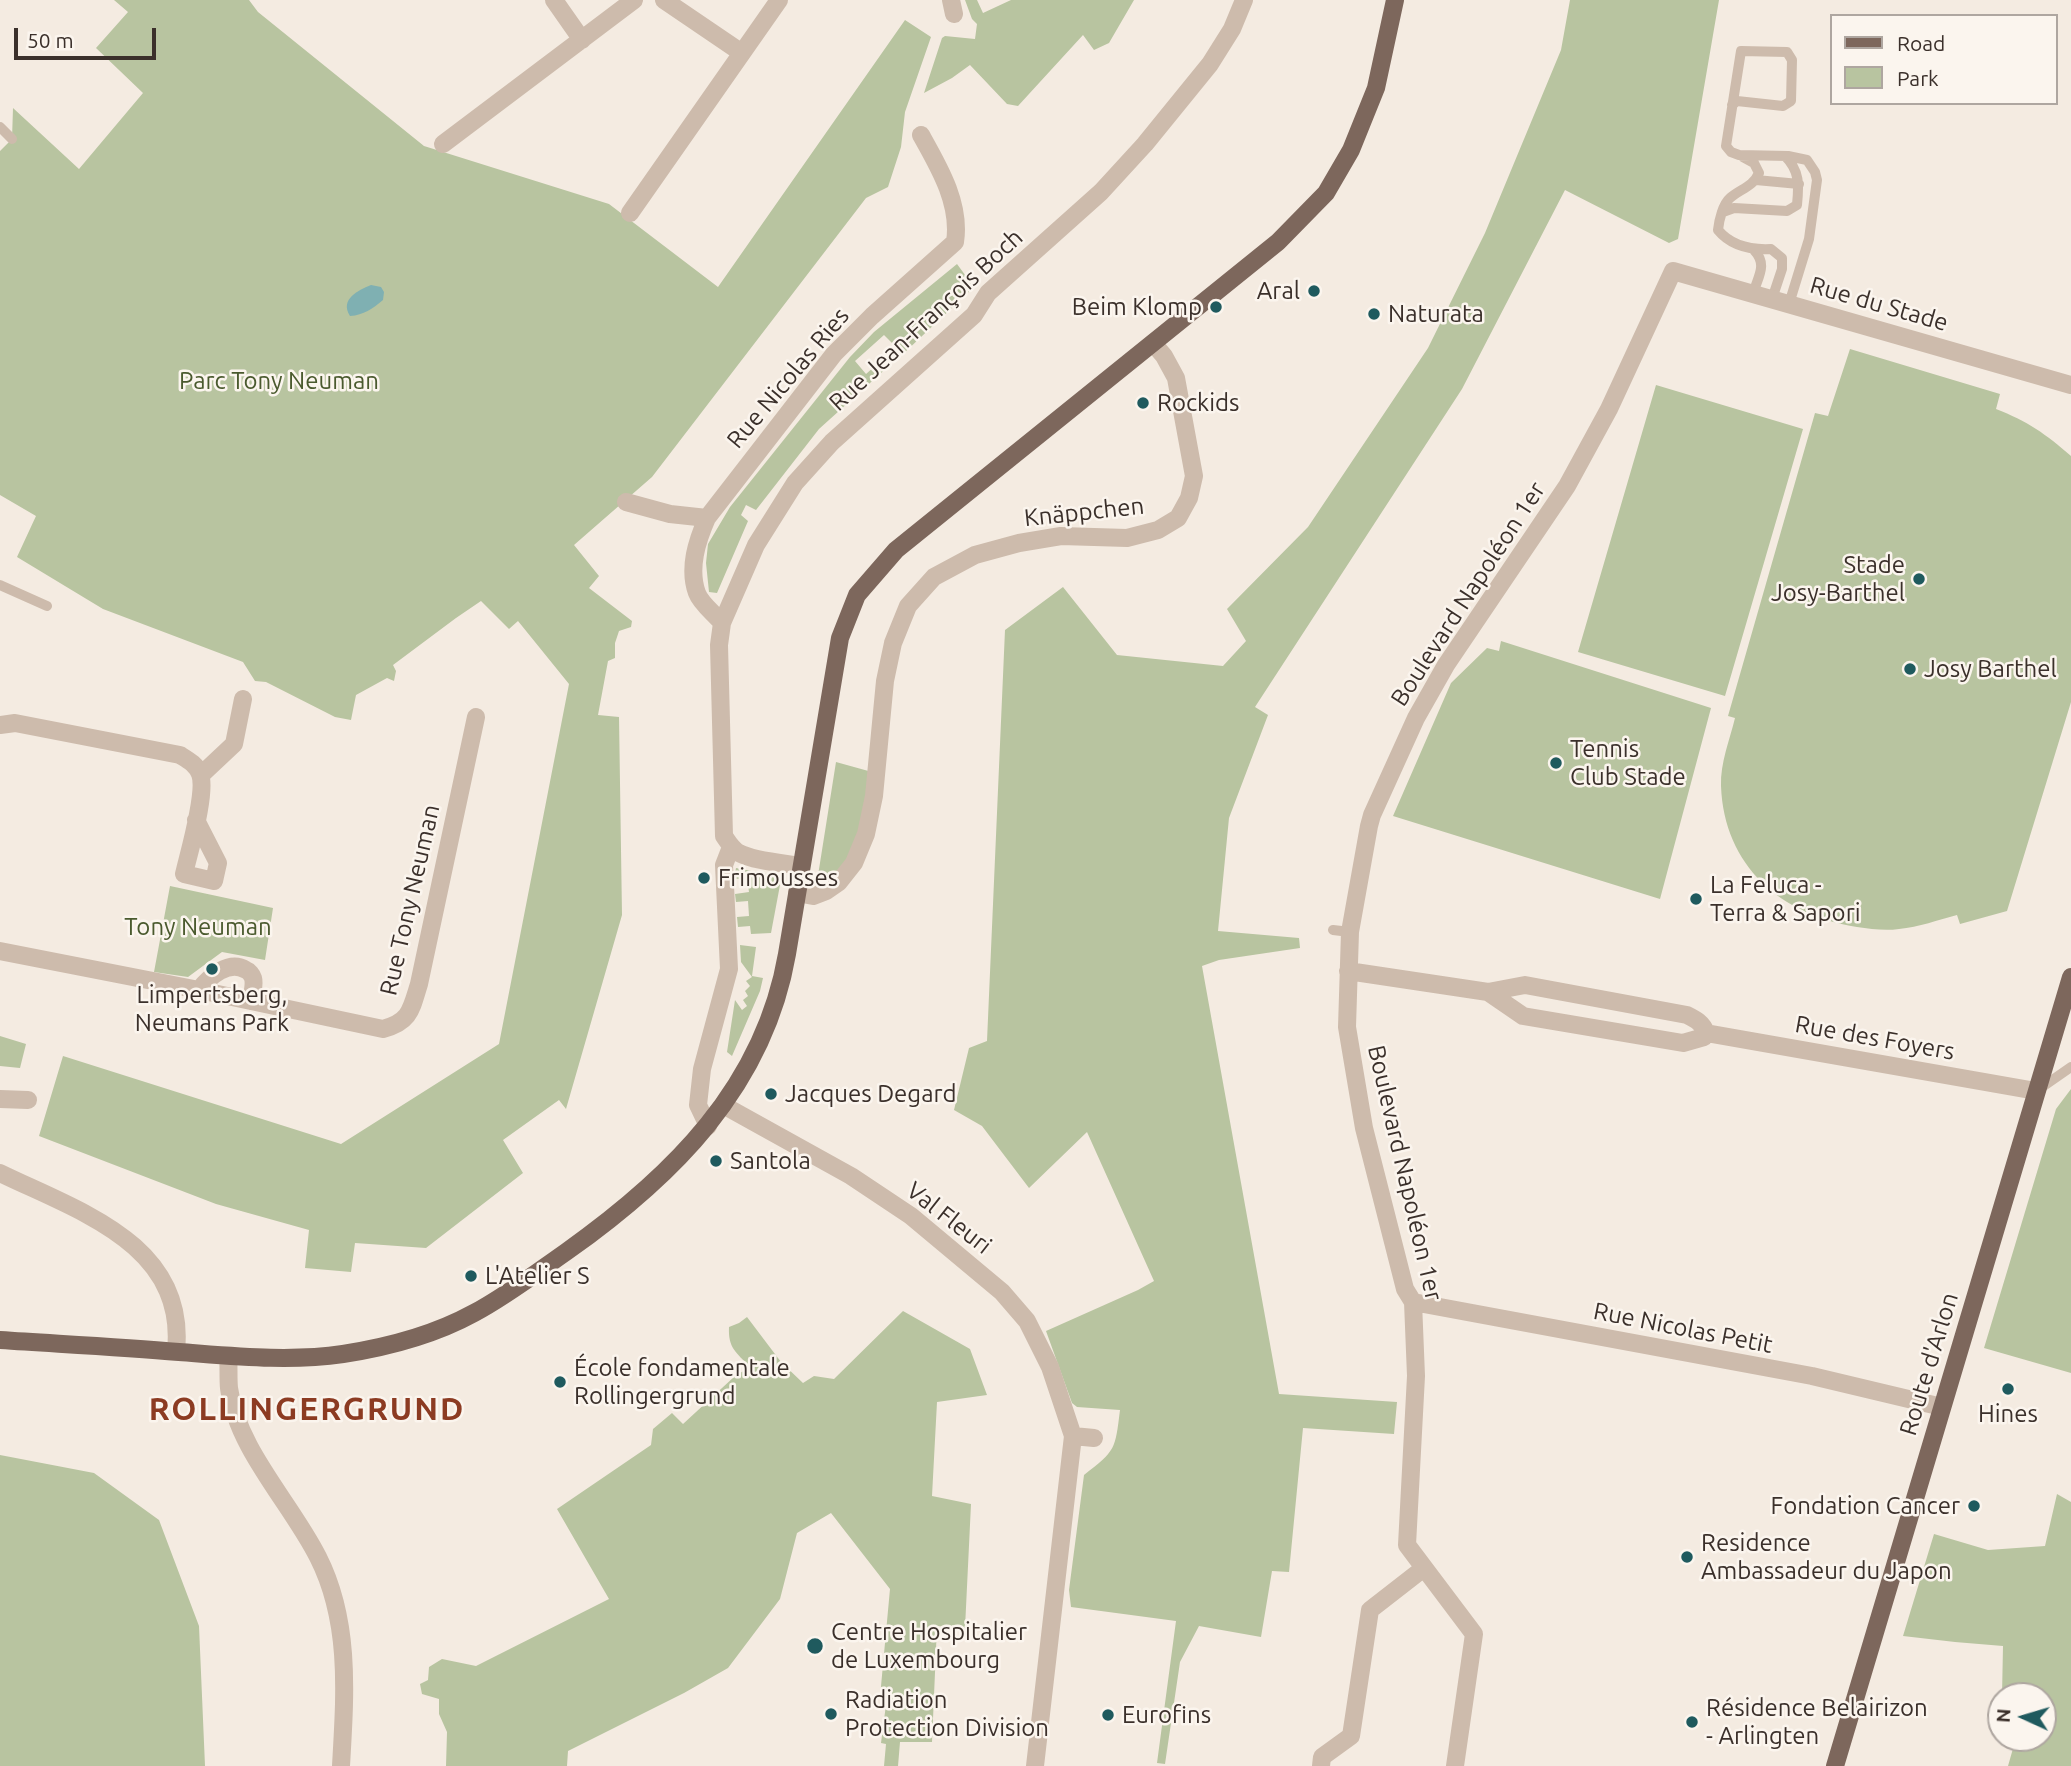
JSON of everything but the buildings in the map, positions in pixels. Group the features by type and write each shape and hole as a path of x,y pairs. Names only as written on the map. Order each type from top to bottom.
{"main road":[{"path":"0,1339 228,1356 341,1354 428,1334 473,1313 526,1281 633,1202 708,1126 723,1105 746,1071 777,1000 840,638 856,595 896,550 1278,242 1326,193 1351,150 1376,88 1395,0"},
{"name":"Route d'Arlon","path":"1835,1766 2071,976"}],"street":[{"path":"554,0 582,40"},
{"path":"443,144 634,0"},
{"path":"664,0 742,53"},
{"path":"630,213 779,0"},
{"name":"Rue Jean-François Boch","path":"731,847 724,835 719,645 722,623 755,545 795,483 832,442 974,315 988,293 1101,192 1210,64 1232,29 1244,0"},
{"name":"Rue Nicolas Ries","path":"722,623 698,595 694,567 697,542 707,518 834,354 955,242 954,213 942,173 921,135"},
{"name":"Rue du Stade","path":"1673,271 2071,385"},
{"name":"Boulevard Napoléon 1er","path":"1455,1766 1474,1634 1408,1545 1416,1376 1413,1302 1405,1289 1364,1128 1347,1027 1349,971 1342,931 1372,815 1416,718 1453,655 1567,486 1609,409 1673,271"},
{"name":"Knäppchen","path":"797,893 813,896 826,891 839,882 854,863 866,834 874,796 886,681 893,643 908,606 934,578 975,555 1019,542 1061,536 1127,538 1158,530 1178,518 1189,498 1194,476 1176,378 1153,343"},
{"path":"626,502 670,514 707,518"},
{"path":"201,775 234,744 243,699"},
{"name":"Rue Tony Neuman","path":"0,951 383,1029 398,1025 410,1014 419,985 476,717"},
{"path":"0,724 15,723 180,755 193,762 201,775 196,820"},
{"path":"708,1126 698,1105 702,1069 729,969 724,865 731,847 748,856 801,866"},
{"path":"199,990 227,967 238,966 249,971 253,978 251,1001"},
{"name":"Rue des Foyers","path":"1349,971 1488,992 1525,985 1687,1014 1704,1027 1706,1033"},
{"name":"Rue des Foyers","path":"1488,992 1522,1016 1684,1042 1696,1040 1706,1033"},
{"name":"Rue des Foyers","path":"1706,1033 2036,1091"},
{"path":"0,1099 29,1100"},
{"name":"Val Fleuri","path":"723,1105 850,1176 901,1209 1002,1292 1027,1321 1050,1367 1073,1436 1035,1766"},
{"path":"0,1173 110,1226 129,1240 149,1261 169,1290 177,1317 176,1352"},
{"name":"Rue Nicolas Petit","path":"1413,1302 1812,1377 1942,1407"},
{"path":"228,1356 229,1389 244,1433 264,1471 318,1556 334,1594 343,1641 345,1692 341,1766"},
{"path":"1073,1436 1094,1437"},
{"path":"1321,1766 1322,1757 1351,1736 1370,1610 1424,1568"}],"lane":[{"path":"1732,105 1737,101 1783,106 1791,101 1792,60 1787,52 1741,51 1732,105 1726,145 1731,152 1754,163 1759,173 1756,180 1728,199 1718,230 1733,243 1754,250 1771,249 1782,258 1780,302"},
{"path":"0,127 12,139"},
{"path":"1740,155 1785,156 1807,160 1815,172 1817,180 1809,239 1780,302"},
{"path":"1723,212 1734,208 1787,211 1797,205 1798,176 1785,156"},
{"path":"1756,180 1799,184"},
{"path":"1753,294 1762,263 1754,250"},
{"path":"0,585 47,606"},
{"path":"2036,1091 2071,1067"}],"green space":[{"name":"Parc Tony Neuman","path":"114,0 249,0 258,12 424,146 609,204 718,287 905,20 931,37 905,112 901,147 888,187 866,198 652,477 574,545 599,576 589,588 632,621 631,627 619,631 615,643 615,658 608,661 598,715 619,717 622,915 566,1109 559,1100 503,1140 523,1173 426,1248 355,1243 351,1272 305,1268 309,1230 216,1204 39,1136 63,1056 341,1144 499,1044 569,684 518,621 509,629 481,601 393,665 396,671 394,681 387,678 356,695 351,720 335,717 266,682 255,681 243,662 103,609 17,557 36,516 0,495 0,151 12,139 13,108 79,169 143,93 96,48 128,12"},
{"path":"965,0 977,0 983,13 1011,0 1134,0 1109,43 1094,50 1083,35 1018,106 1007,104 970,65 924,93 942,38 975,39 977,24 972,19"},
{"path":"1570,0 1719,0 1678,239 1669,243 1565,190 1462,389 1255,707 1268,715 1229,818 1218,931 1299,938 1300,948 1219,960 1202,966 1279,1394 1397,1402 1394,1434 1303,1428 1289,1572 1272,1571 1261,1637 1199,1626 1180,1662 1165,1764 1157,1763 1176,1621 1071,1607 1069,1590 1084,1475 1112,1448 1120,1410 1077,1407 1072,1403 1046,1331 1154,1281 1087,1132 1029,1188 982,1126 954,1110 969,1048 987,1041 1005,630 1063,587 1117,655 1223,666 1246,641 1227,609 1308,527 1428,348 1485,233 1561,50"},
{"path":"957,264 974,287 903,354 884,335 855,361 866,374 883,359 890,365 819,429 756,510 746,505 741,515 748,521 717,593 709,592 706,563 708,544 730,507 850,357 874,332"},
{"name":"Stade Josy-Barthel","path":"1850,349 2000,394 1996,409 2036,429 2071,456 2071,702 2007,911 1960,924 1957,915 1906,928 1878,930 1829,921 1804,911 1781,898 1745,863 1733,840 1725,815 1721,777 1735,718 1728,716 1815,413 1828,416"},
{"path":"1656,385 1803,429 1725,696 1578,652"},
{"name":"Tennis Club Stade","path":"1501,641 1711,708 1660,899 1393,816 1451,683 1487,648 1499,651"},
{"path":"836,762 872,772 868,803 850,861 829,884 816,888"},
{"path":"736,868 778,878 780,885 771,933 751,934 750,926 738,927 737,917 749,916 748,901 736,902 735,894 749,892 747,878 734,879"},
{"name":"Tony Neuman","path":"170,886 273,908 265,960 222,952 188,977 154,972"},
{"path":"740,945 756,947 752,976 763,978 732,1056 727,1052 735,1000 742,1010 747,1006 743,1000 748,996 745,991 750,986 746,981 752,977 741,962"},
{"path":"0,1036 26,1044 20,1068 0,1066"},
{"path":"2071,1089 2071,1373 1984,1348 2056,1109"},
{"path":"903,1311 970,1349 987,1395 937,1402 932,1496 971,1504 965,1628 937,1626 932,1742 900,1742 898,1766 884,1766 886,1744 881,1743 887,1697 880,1697 890,1589 831,1513 797,1533 780,1599 728,1668 568,1751 567,1766 446,1766 447,1732 439,1714 439,1699 422,1694 420,1684 428,1680 429,1667 442,1659 476,1666 609,1599 557,1509 651,1445 653,1429 672,1413 683,1424 735,1376 750,1367 732,1345 729,1327 747,1317 781,1362 803,1383 814,1376 834,1379"},
{"path":"0,1455 94,1473 159,1520 199,1626 205,1766 0,1766"},
{"path":"2057,1494 2071,1502 2071,1766 2008,1766 2012,1752 2057,1752 2057,1682 2002,1682 2003,1646 1903,1636 1934,1534 1988,1550 2045,1546"}],"water":[{"path":"371,285 381,287 384,292 383,300 368,311 350,316 347,310 349,300"}],"place":[{"name":"Aral","path":"1314,291"},
{"name":"Beim Klomp","path":"1216,307"},
{"name":"Naturata","path":"1374,314"},
{"name":"Rockids","path":"1143,403"},
{"name":"Stade Josy-Barthel","path":"1919,579"},
{"name":"Josy Barthel","path":"1910,669"},
{"name":"Tennis Club Stade","path":"1556,763"},
{"name":"Frimousses","path":"704,878"},
{"name":"La Feluca - Terra & Sapori","path":"1696,899"},
{"name":"Limpertsberg, Neumans Park","path":"212,969"},
{"name":"Jacques Degard","path":"771,1094"},
{"name":"Santola","path":"716,1161"},
{"name":"L'Atelier S","path":"471,1276"},
{"name":"École fondamentale Rollingergrund","path":"560,1382"},
{"name":"Hines","path":"2008,1389"},
{"name":"Fondation Cancer","path":"1974,1506"},
{"name":"Residence Ambassadeur du Japon","path":"1687,1557"},
{"name":"Centre Hospitalier de Luxembourg","path":"815,1646"},
{"name":"Radiation Protection Division","path":"831,1714"},
{"name":"Eurofins","path":"1108,1715"},
{"name":"Résidence Belairizon - Arlingten","path":"1692,1722"}],"district":[{"name":"ROLLINGERGRUND","path":"307,1409"}]}
